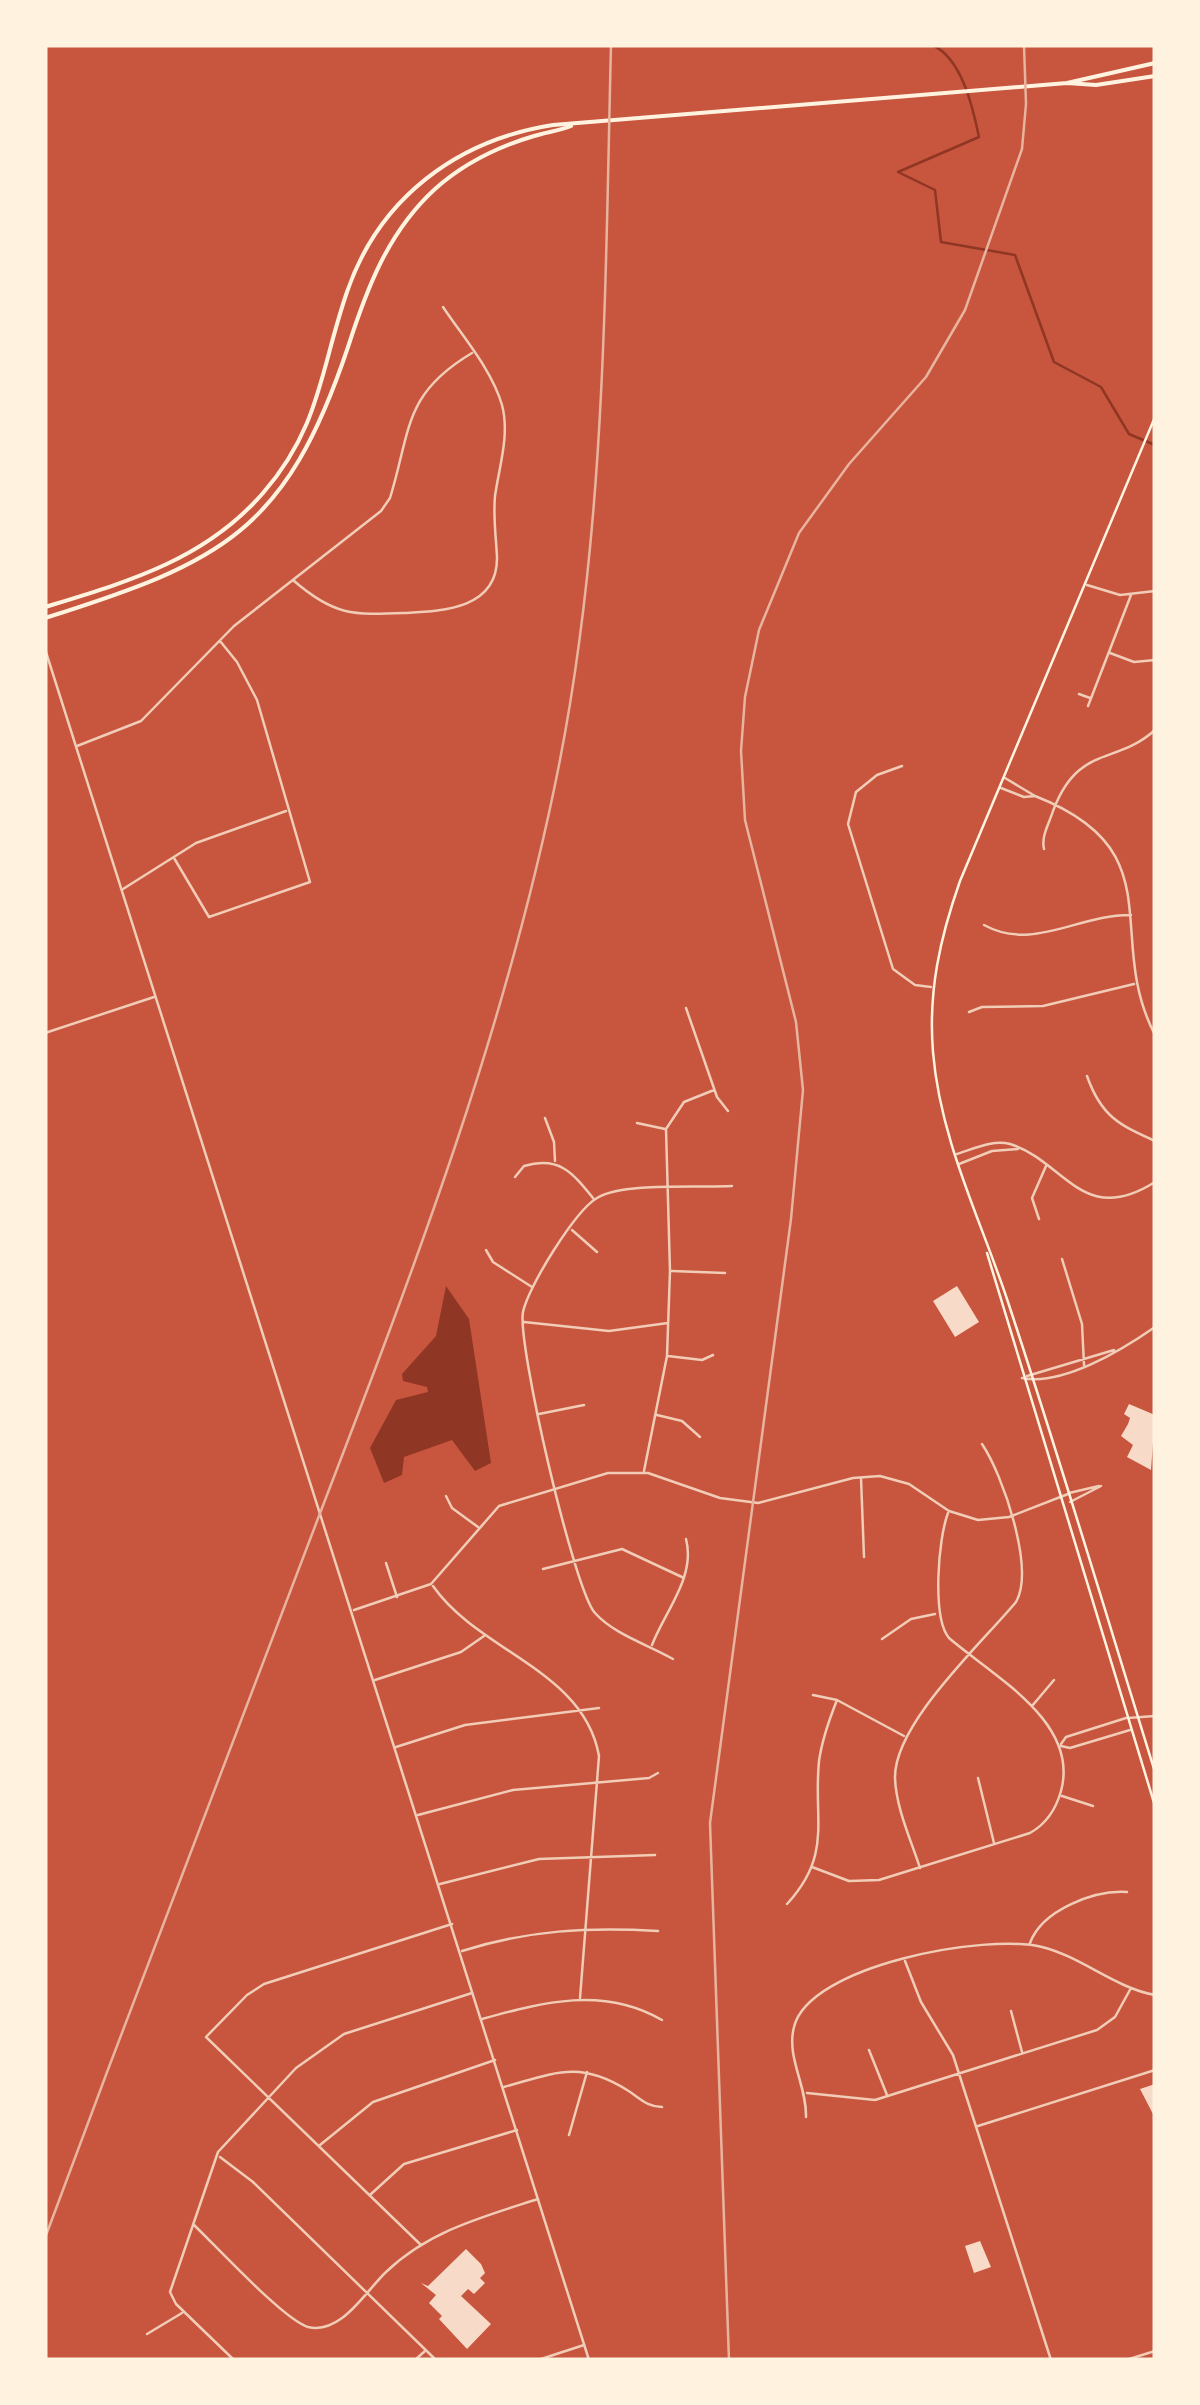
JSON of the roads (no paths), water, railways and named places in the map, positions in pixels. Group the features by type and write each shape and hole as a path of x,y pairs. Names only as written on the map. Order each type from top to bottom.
{"main road":[{"path":"45,607 172,564 240,517 278,475 302,436 324,384 353,276 397,204 439,168 480,144 525,130 1053,84 1155,63"},
{"path":"1067,82 1086,85 1155,76"},
{"path":"45,618 167,578 209,555 253,520 289,478 318,429 372,280 409,216 442,184 473,162 515,142 570,126"},
{"path":"1155,418 948,916 931,987 935,1077 958,1164 1030,1373 1155,1772"},
{"path":"987,1251 1155,1806"}],"street":[{"path":"293,580 324,606 358,614 450,610 486,590 496,571 494,514 506,424 497,394 444,307"},
{"path":"76,746 140,722 219,640 386,504 414,407 454,364 472,353"},
{"path":"1086,585 1131,595 1155,592"},
{"path":"1088,706 1131,595"},
{"path":"174,858 209,918 310,882 286,811 257,700 237,662 219,640"},
{"path":"45,649 589,2360"},
{"path":"1110,653 1134,662 1155,660"},
{"path":"1080,694 1092,698"},
{"path":"1044,849 1042,842 1056,806 1080,768 1155,730"},
{"path":"902,766 878,775 856,792 848,824 893,969 915,985 931,987"},
{"path":"1005,778 1056,806 1112,851 1132,895 1136,984 1155,1034"},
{"path":"1001,788 1024,797 1036,796"},
{"path":"122,889 226,829 286,811"},
{"path":"984,925 1026,938 1087,918 1132,915"},
{"path":"969,1012 982,1007 1042,1006 1136,984"},
{"path":"45,1033 156,996"},
{"path":"686,1008 714,1090 728,1111"},
{"path":"1087,1076 1108,1116 1121,1128 1155,1141"},
{"path":"644,1473 667,1356 670,1271 666,1129 684,1102 714,1090"},
{"path":"545,1118 554,1142 555,1163"},
{"path":"637,1123 666,1129"},
{"path":"956,1154 1004,1142 1046,1165 1072,1187 1097,1195 1122,1196 1155,1182"},
{"path":"958,1164 992,1151 1020,1149"},
{"path":"515,1177 524,1166 555,1163 573,1173 594,1200"},
{"path":"1039,1218 1032,1198 1046,1165"},
{"path":"672,1659 630,1638 593,1611 555,1487 522,1322 533,1288 570,1229 594,1200 619,1191 732,1186"},
{"path":"570,1229 598,1252"},
{"path":"486,1250 493,1262 533,1288"},
{"path":"1062,1260 1082,1323 1084,1366"},
{"path":"670,1271 726,1273"},
{"path":"522,1322 609,1331 668,1322"},
{"path":"1024,1378 1032,1380 1084,1366 1155,1327"},
{"path":"1024,1378 1030,1373 1116,1350"},
{"path":"667,1356 702,1360 713,1354"},
{"path":"538,1414 584,1405"},
{"path":"655,1415 682,1421 700,1437"},
{"path":"920,1868 895,1784 898,1756 905,1737 1016,1602 1023,1586 1023,1562 997,1472 982,1444"},
{"path":"353,1610 431,1584 499,1506 608,1473 644,1473 720,1498 758,1503 861,1476 900,1480 949,1512 978,1520 1009,1516 1101,1486 1070,1502 1060,1500"},
{"path":"861,1476 864,1557"},
{"path":"446,1496 452,1508 478,1527"},
{"path":"812,1867 859,1882 920,1868 1036,1830 1060,1796 1064,1767 1060,1745 1050,1727 944,1633 936,1613 943,1529 949,1512"},
{"path":"651,1646 684,1578 690,1554 686,1539"},
{"path":"543,1569 622,1549 684,1578"},
{"path":"386,1563 397,1597"},
{"path":"431,1584 451,1608 583,1710 595,1734 598,1782 580,1998"},
{"path":"882,1639 912,1618 936,1613"},
{"path":"375,1680 460,1652 485,1635"},
{"path":"1031,1708 1054,1680"},
{"path":"813,1695 837,1700 905,1737"},
{"path":"788,1904 812,1867 821,1836 821,1748 837,1700"},
{"path":"396,1747 466,1725 599,1708"},
{"path":"1060,1745 1066,1737 1128,1718 1155,1716"},
{"path":"1060,1745 1070,1748 1131,1730 1139,1720"},
{"path":"418,1815 482,1795 649,1778 658,1772"},
{"path":"978,1778 994,1844"},
{"path":"1060,1796 1093,1806"},
{"path":"440,1884 520,1862 655,1855"},
{"path":"1030,1944 1040,1923 1053,1913 1115,1892 1127,1892"},
{"path":"421,2244 206,2037 247,1994 264,1984 452,1924"},
{"path":"460,1952 515,1936 586,1927 658,1931"},
{"path":"806,2116 805,2092 792,2044 803,2006 827,1986 973,1942 1030,1944 1070,1956 1131,1988 1155,1995"},
{"path":"905,1961 915,1992 948,2044 959,2074 1051,2360"},
{"path":"805,2092 858,2101 888,2096 1022,2054 1104,2026 1131,1988"},
{"path":"232,2360 172,2299 170,2286 226,2140 311,2054 344,2034 473,1993"},
{"path":"482,2019 550,2001 580,1998 619,2004 662,2020"},
{"path":"1011,2012 1022,2054"},
{"path":"869,2050 888,2096"},
{"path":"319,2146 373,2102 495,2060"},
{"path":"504,2086 562,2070 587,2071 608,2078 650,2106 662,2107"},
{"path":"976,2126 1155,2070"},
{"path":"568,2135 587,2071"},
{"path":"370,2195 404,2164 518,2130"},
{"path":"218,2156 253,2182 436,2360"},
{"path":"192,2223 306,2326 337,2322 421,2244 463,2222 538,2199"},
{"path":"147,2334 183,2312"},
{"path":"538,2360 584,2345"},
{"path":"415,2360 426,2350"},
{"path":"1126,2360 1155,2351"}],"waterway":[{"path":"932,45 942,51 958,72 979,137 898,172 935,190 941,242 1015,255 1054,362 1101,387 1129,434 1155,445"}],"railway":[{"path":"45,2238 392,1325 457,1142 514,956 559,765 586,586 600,406 611,45"},
{"path":"729,2360 710,1823 791,1219 803,1090 796,1022 745,820 741,751 745,697 759,630 799,533 849,464 926,377 965,310 1022,149 1026,104 1024,45"}]}
